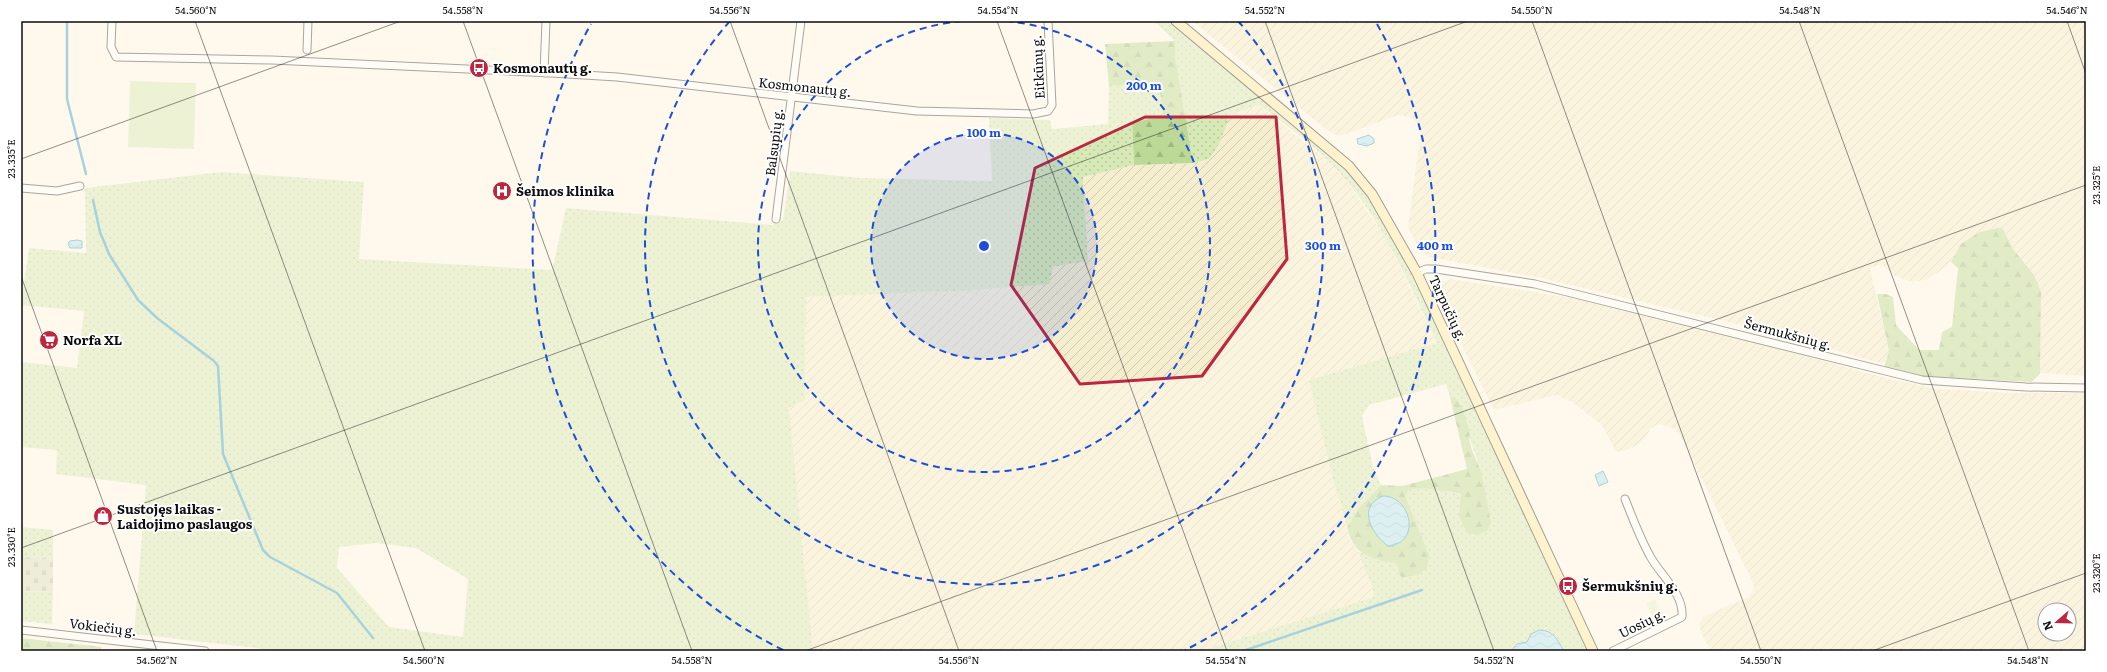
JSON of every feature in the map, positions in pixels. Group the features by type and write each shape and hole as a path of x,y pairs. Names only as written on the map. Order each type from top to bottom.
{"main road":[{"name":"Tarpučių g.","path":"1176,21 1349,166 1372,194 1417,273 1593,651"}],"street":[{"name":"Kosmonautų g.","path":"112,21 111,47 116,57 272,60 544,73 617,78 917,111 1033,114 1048,111"},
{"path":"307,50 308,21"},
{"path":"544,73 546,21"},
{"name":"Balsupių g.","path":"776,219 801,21"},
{"name":"Eitkūnų g.","path":"1048,21 1052,105 1048,111"},
{"path":"21,188 57,191 80,186"},
{"name":"Šermukšnių g.","path":"1417,273 1426,269 1436,269 1535,284 1922,380 2026,387 2086,388"},
{"name":"Uosių g.","path":"1613,651 1682,617 1683,609 1670,582 1651,558 1625,499"},
{"name":"Vokiečių g.","path":"21,630 205,651"}],"highlighted area":[{"path":"1145,117 1276,117 1287,259 1202,376 1080,384 1011,285 1035,168"}],"shaded area":[{"path":"1192,21 2086,21 2086,376 2040,373 2041,292 2034,275 2013,249 2002,227 1961,244 1951,262 1926,280 1911,282 1895,276 1885,267 1878,265 1870,268 1889,351 1885,362 1880,363 1771,332 1541,278 1429,257 1420,250 1408,227 1420,136 1420,125 1412,118 1398,115 1343,135 1336,135 1323,127"},
{"path":"1259,105 1328,161 1347,182 1387,240 1437,344 1309,380 1333,479 1350,539 1363,560 1374,597 1200,651 813,651 789,408 805,400 806,297 958,291 1053,267 1088,261 1083,177 1134,165 1193,163 1209,159 1230,115"},
{"path":"1451,279 1584,300 1749,341 1890,379 1939,389 2015,393 2086,393 2086,579 2083,580 2086,606 2086,651 1711,651 1701,633 1699,623 1704,616 1749,597 1754,590 1753,583 1679,433 1673,428 1659,424 1650,429 1646,437 1639,444 1625,451 1616,452 1602,425 1572,402 1556,395 1494,410 1439,300 1439,289 1445,281"}],"green space":[{"path":"1154,21 1172,21 1337,160 1375,207 1407,260 1589,651 1200,651 1374,597 1371,584 1358,551 1395,564 1398,566 1399,574 1402,578 1418,575 1429,555 1405,495 1409,490 1423,488 1461,494 1481,471 1455,397 1450,397 1446,384 1369,405 1362,416 1373,467 1381,485 1358,509 1347,527 1333,479 1309,380 1437,343 1403,271 1377,224 1362,202 1346,181 1320,153 1259,105 1230,115 1219,144 1209,159 1193,163 1175,56 1175,41"},
{"path":"1175,41 1175,56 1193,163 1134,165 1132,122 1163,117 1159,83 1109,86 1105,44"},
{"path":"130,81 196,83 194,149 128,147"},
{"path":"1159,83 1163,118 1132,122 1134,165 1083,177 1088,261 1053,267 1049,284 958,291 806,297 805,400 789,408 813,651 281,651 134,634 146,485 56,474 57,450 21,447 21,362 77,368 84,311 21,305 29,248 86,253 85,188 221,172 364,182 359,259 552,270 566,208 773,225 783,220 790,171 860,178 992,181 989,118 1050,120 1052,129 1108,124 1109,86","holes":["376,543 416,548 468,579 463,637 389,627 337,568 339,547"]},
{"path":"2002,227 2013,249 2034,275 2041,292 2040,373 2032,382 1919,376 1884,367 1889,351 1877,294 1886,294 1893,297 1896,325 1919,350 1939,350 1942,332 1952,327 1958,268 1951,262 1961,244 1980,232"},
{"path":"1450,397 1455,397 1463,409 1470,434 1469,439 1472,450 1481,471 1491,523 1487,531 1476,535 1467,532 1459,517 1461,494 1426,489 1409,490 1405,495 1429,555 1427,568 1418,575 1402,578 1399,574 1398,566 1391,562 1364,554 1359,550 1352,541 1347,527 1358,509 1381,485 1402,486 1467,469"},
{"path":"21,527 53,530 53,558 21,557"},
{"path":"21,557 53,558 53,592 21,591"},
{"path":"21,591 53,592 52,624 21,621"},
{"path":"1655,599 1663,615 1653,619 1646,604"},
{"path":"21,638 101,647 101,651 21,651"}],"water":[{"path":"1369,135 1374,139 1374,143 1367,146 1358,144 1357,139"},
{"path":"70,241 82,241 82,248 70,248 68,243"},
{"path":"1603,471 1608,482 1599,486 1595,475"},
{"path":"1383,496 1393,498 1400,503 1406,511 1409,520 1409,529 1406,537 1399,543 1388,546 1372,528 1368,513 1370,507 1375,501"},
{"path":"1539,630 1544,630 1552,634 1564,651 1511,651 1517,644 1527,642 1531,634"}],"waterway":[{"path":"67,21 67,99 86,174"},
{"path":"93,200 100,232 109,254 138,300 157,318 214,361 218,366 223,454 263,550 270,557 337,593 373,638"},
{"path":"1243,651 1422,590"}],"place":[{"name":"Kosmonautų g.","path":"479,68"},
{"name":"Šeimos klinika","path":"502,191"},
{"name":"Norfa XL","path":"49,340"},
{"name":"Sustojęs laikas - Laidojimo paslaugos","path":"103,516"},
{"name":"Šermukšnių g.","path":"1568,586"}]}
